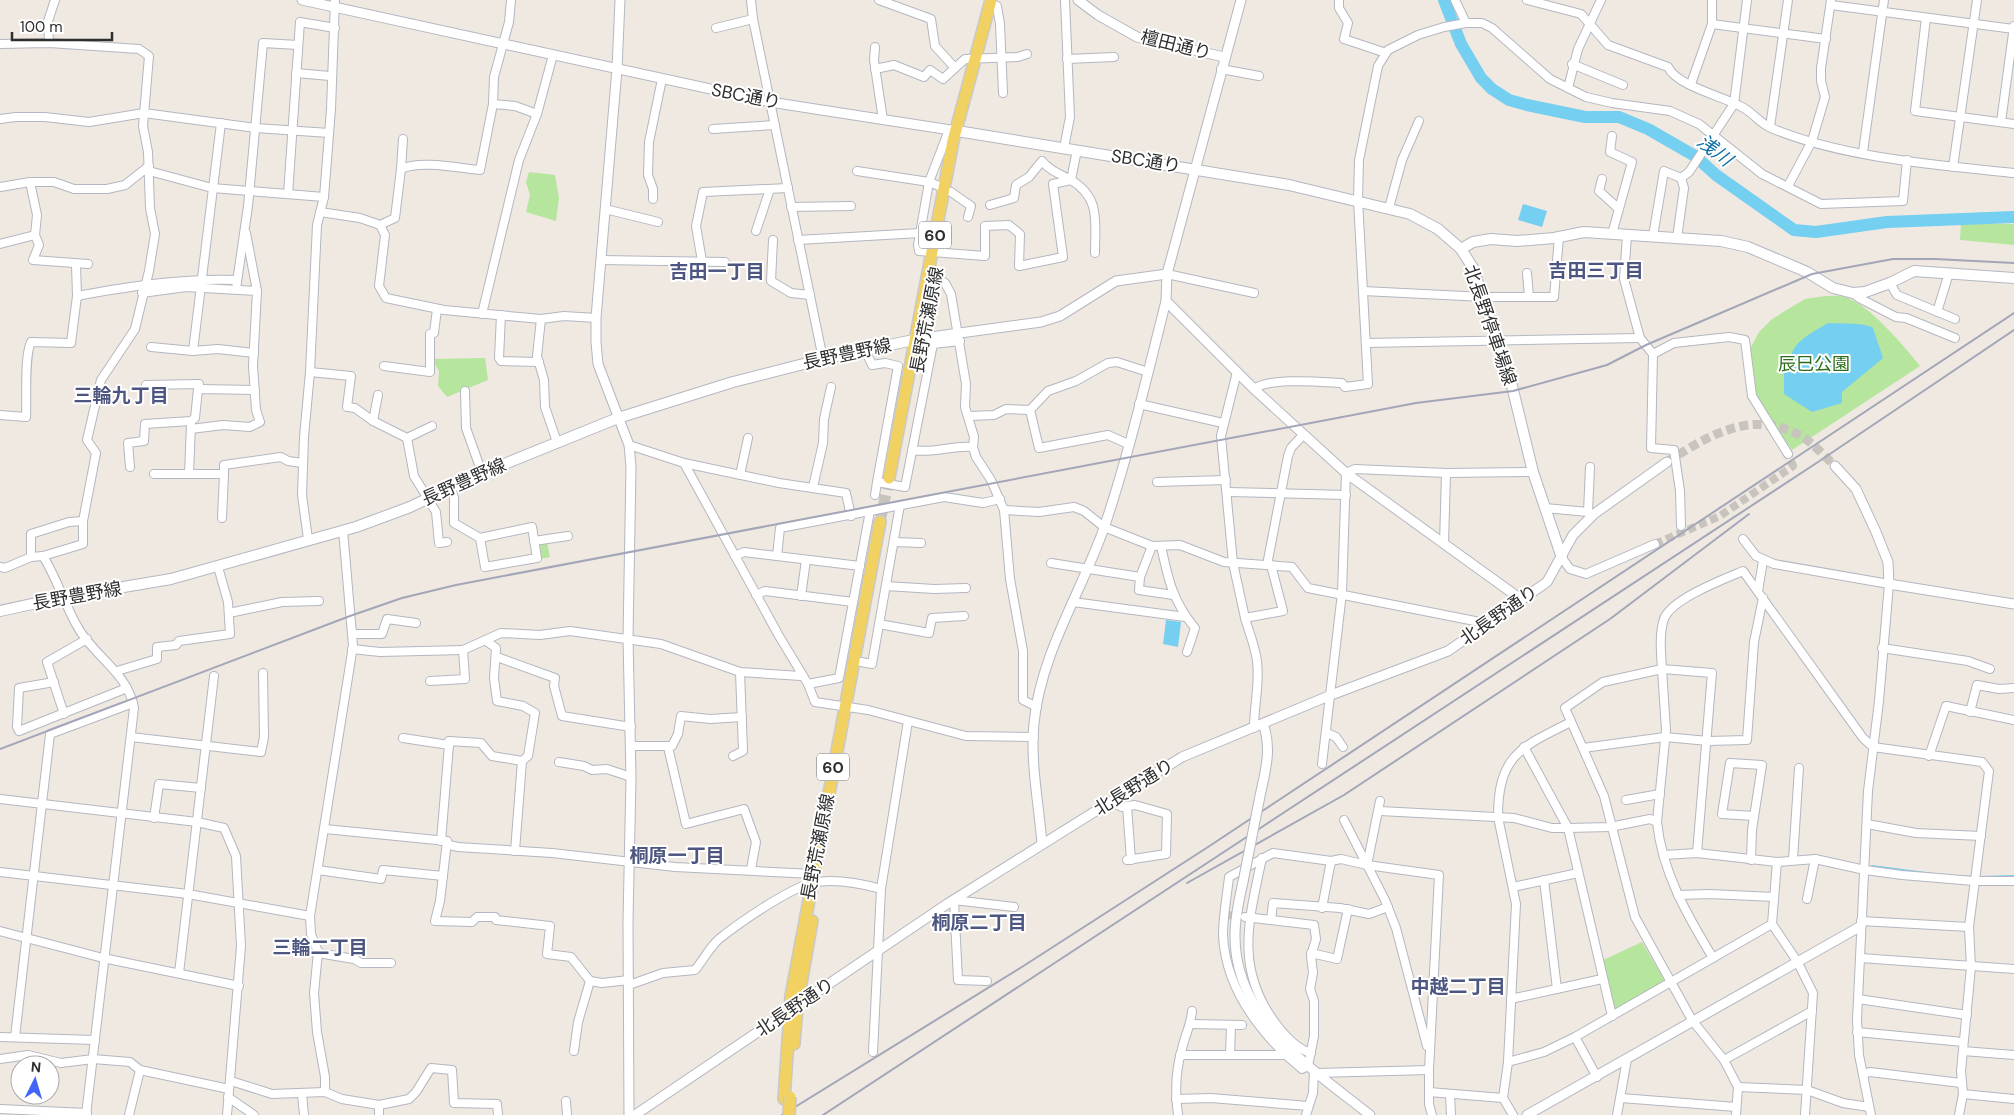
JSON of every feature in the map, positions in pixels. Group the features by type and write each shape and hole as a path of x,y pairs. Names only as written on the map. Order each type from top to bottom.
{"main road":[{"name":"長野荒瀬原線","path":"892,478 947,190 960,141 953,131 991,2"},
{"name":"SBC通り","path":"953,131 1195,168"},
{"name":"北長野停車場線","path":"1195,168 1358,200 1410,214 1438,228 1461,249 1474,268 1484,297 1522,423 1533,472 1562,558"},
{"path":"1461,249 1473,242 1491,239 1517,242 1584,232 1721,241 1748,247 1799,268 1833,288 1853,293 1865,292 1890,284 1914,271 2014,278"},
{"name":"長野荒瀬原線","path":"919,339 935,277 936,252"},
{"name":"長野豊野線","path":"0,611 64,597 171,580 218,567 343,530 429,498 482,473 618,418 733,382 823,358 919,339"},
{"name":"長野荒瀬原線","path":"783,1115 787,1098 793,1009 814,880 849,708 853,661 884,523"},
{"name":"長野荒瀬原線","path":"787,1098 789,1115"}],"street":[{"path":"49,43 48,20 55,0"},
{"name":"SBC通り","path":"302,0 335,4 504,45 770,102 953,131"},
{"path":"401,169 406,166 438,166 480,170 493,104 494,77 504,45 511,0"},
{"path":"620,0 617,69 596,318 598,364 629,445 631,467 628,638 631,746 628,912 629,1115"},
{"path":"751,0 753,19 823,358"},
{"path":"879,0 931,19 935,46 955,68"},
{"path":"1064,148 1070,117 1065,0"},
{"name":"檀田通り","path":"1078,0 1137,37 1224,57"},
{"path":"1042,844 1034,762 1034,736 1046,664 1104,527 1148,372 1166,301 1167,274 1224,57 1241,0"},
{"path":"1339,0 1339,8 1348,23 1344,38 1386,53"},
{"path":"1455,0 1464,23"},
{"path":"1527,0 1580,14 1608,45 1668,67 1671,73 1740,106 1770,127 1812,141 1863,152 1953,167 2014,173"},
{"path":"1568,88 1572,64 1601,0"},
{"path":"1691,84 1712,24 1712,0"},
{"path":"1681,178 1689,172 1734,104 1746,0"},
{"path":"1770,127 1788,0"},
{"path":"1863,152 1884,0"},
{"path":"1953,167 1977,0"},
{"path":"991,2 997,6 1003,93"},
{"path":"1788,186 1812,141 1825,97 1821,81 1821,68 1831,2 1883,12 2014,29"},
{"path":"308,539 302,495 303,463 310,372 317,225 324,197 329,133 330,76 335,28 335,4"},
{"path":"1926,18 1915,111 2014,124"},
{"path":"716,28 753,19"},
{"path":"288,194 300,22 335,28"},
{"path":"1254,389 1261,384 1342,383 1345,387 1368,384 1358,200 1360,148 1378,66 1386,53 1400,42 1444,26 1464,23 1482,24 1492,28 1542,73 1586,97 1612,103 1670,111 1699,124 1762,174 1821,204 1903,200 1908,160"},
{"path":"1712,24 1826,39"},
{"path":"2001,122 2014,24"},
{"path":"0,44 49,43 139,49 149,56 143,126 149,169 150,208 154,234 146,283 142,293 135,329 101,380 97,392 87,440 96,453 83,521 83,544 43,556 32,557 5,568 0,567"},
{"path":"236,289 245,231 263,43 298,46"},
{"path":"875,47 875,69 883,120"},
{"path":"875,69 894,65 924,77 930,70 944,79 965,59 1027,54"},
{"path":"482,314 520,160 537,114 553,55"},
{"path":"1067,59 1114,57"},
{"path":"1572,64 1623,85"},
{"path":"1221,69 1259,76"},
{"path":"296,74 330,76"},
{"path":"653,198 653,189 648,175 649,142 662,79"},
{"path":"493,104 515,106 537,114"},
{"path":"0,119 46,117 89,122 144,113 256,128 329,133"},
{"path":"1389,208 1402,160 1419,121"},
{"path":"193,351 221,123"},
{"path":"712,129 775,125"},
{"path":"953,131 929,182 918,245 920,251 985,256 984,226 1008,225 1020,234 1019,266 1063,257 1053,184 1071,180"},
{"path":"1612,136 1610,152 1632,162 1612,234"},
{"path":"320,212 360,218 380,225 394,218 403,139"},
{"path":"1071,180 1077,150"},
{"path":"990,204 1014,198 1016,185 1028,177 1042,162 1049,169 1086,190 1093,200 1095,253"},
{"path":"0,187 30,182 54,182 74,189 107,189 125,185 149,169"},
{"path":"149,169 212,188 324,197"},
{"path":"857,171 929,182 947,190 971,206 968,217"},
{"path":"1653,236 1664,171 1681,178"},
{"path":"1677,238 1684,188 1681,178"},
{"path":"1602,179 1599,191 1619,209"},
{"path":"30,182 37,215 35,235 39,245 33,260 76,265 79,262 88,264"},
{"path":"756,231 770,188"},
{"path":"702,261 696,226 703,192 788,188"},
{"path":"792,207 851,206"},
{"path":"605,209 658,222"},
{"path":"380,225 385,236 379,286 386,298 437,309 541,320 564,316 596,318"},
{"path":"130,467 128,443 144,441 145,424 250,427 260,422 255,390 254,353 257,291 245,231"},
{"path":"798,240 920,233"},
{"path":"0,244 35,235"},
{"path":"1627,235 1624,279 1640,338 1653,354 1651,448 1674,450 1680,491 1681,526"},
{"path":"1362,291 1484,297 1554,297 1559,237"},
{"path":"773,240 771,281 791,293 810,295"},
{"path":"601,260 725,262"},
{"path":"0,415 26,417 27,351 31,342 71,343 77,296 76,265"},
{"path":"1526,272 1529,297"},
{"path":"1937,312 1949,273"},
{"path":"877,482 905,487 933,344 959,337 1041,322 1060,316 1116,281 1167,274 1254,293"},
{"path":"935,277 945,283 951,294 966,384 965,407 974,437 973,447 1004,510 1010,579 1023,651 1023,700 1038,707"},
{"path":"77,296 146,283 201,283 237,280"},
{"path":"142,293 201,283 257,291"},
{"path":"1890,284 1897,295 1955,319"},
{"path":"1853,293 1858,298 1896,317 1906,318 1955,338"},
{"path":"1166,301 1254,389 1346,473 1522,600"},
{"path":"384,366 430,372 430,334 434,333 437,309"},
{"path":"501,315 499,358 501,361 539,362"},
{"path":"541,320 537,356 544,380 545,407 557,442"},
{"path":"919,339 959,337"},
{"path":"1653,354 1674,343 1729,337 1745,340 1752,396 1788,454"},
{"path":"1366,343 1640,338"},
{"path":"151,347 193,351 218,349 254,353"},
{"path":"865,350 872,365 885,363 898,366 875,494"},
{"path":"968,416 994,415 1006,409 1030,410 1048,391 1076,381 1108,363 1117,362 1148,372"},
{"path":"310,372 351,376 348,407 355,408 373,421 407,438"},
{"path":"1237,372 1221,436 1228,492 1233,563 1257,661 1257,696 1254,702 1258,726 1268,738 1268,750 1243,882 1235,936 1236,954 1243,978 1255,1006 1271,1030 1313,1070 1370,1115"},
{"path":"146,385 199,384 195,418 191,425 189,474"},
{"path":"813,488 824,443 824,419 832,387"},
{"path":"198,389 255,390"},
{"path":"465,391 466,428 482,473"},
{"path":"373,421 378,395"},
{"path":"1139,404 1223,423"},
{"path":"1030,410 1039,448 1108,435 1128,444"},
{"path":"407,438 432,426"},
{"path":"1245,618 1283,611 1269,565 1288,456 1291,448 1303,435"},
{"path":"407,438 414,476 436,512 439,543 447,542"},
{"path":"740,475 748,438"},
{"path":"629,445 684,463 740,475 846,493 851,516"},
{"path":"912,450 925,452 959,446 973,447"},
{"path":"222,518 224,465 281,457 288,461 303,463"},
{"name":"北長野通り","path":"635,1115 954,900 1182,757 1331,695 1448,651 1485,623 1547,582 1562,558 1573,535 1594,514 1667,462"},
{"path":"684,463 801,676 808,684 815,702 882,713 966,736 1034,736"},
{"path":"1738,1087 1807,1090 1870,1111 1857,1032 1858,999 1867,824 1889,584 1888,562 1856,489 1835,466"},
{"path":"1545,508 1588,512 1590,467"},
{"path":"1346,473 1355,469 1446,473 1533,472"},
{"path":"1322,764 1342,593 1346,473"},
{"path":"1444,544 1446,473"},
{"path":"154,474 224,474"},
{"path":"1157,482 1226,480"},
{"path":"451,487 454,498 454,523 480,538 532,527 537,558 485,567 480,538"},
{"path":"1228,492 1346,495"},
{"path":"777,556 780,528 944,497 983,503 1000,499"},
{"path":"853,661 872,664 900,506"},
{"path":"1004,510 1039,512 1074,507 1084,511 1104,527 1152,546 1180,545 1224,562 1292,567 1308,588 1342,593 1485,623"},
{"path":"808,684 839,678 853,661 853,602 870,511"},
{"path":"32,557 31,534 69,522 83,521"},
{"path":"325,1092 325,1077 317,1032 314,993 318,953 311,934 310,916 352,650 343,530"},
{"path":"534,541 568,536"},
{"path":"1743,539 1763,561 2014,604"},
{"path":"894,542 921,543"},
{"path":"1562,558 1570,569 1586,574 1655,544"},
{"path":"1152,546 1140,577 1139,590 1173,595"},
{"path":"1161,546 1173,595 1185,616 1195,628 1187,652"},
{"path":"734,556 744,552 860,566"},
{"path":"0,1109 86,1114 103,958 131,737 133,703 127,688 116,671 81,632 59,582 43,556"},
{"path":"802,596 806,560"},
{"path":"1758,591 1763,561"},
{"path":"1051,563 1140,577"},
{"path":"116,671 157,659 157,647 176,645 179,641 230,634 228,602 218,567"},
{"path":"1713,958 1670,881 1664,855 1660,850 1656,822 1665,737 1662,669 1664,618 1671,609 1701,590 1742,571 1863,738 1873,748 1982,762 1988,771 1969,926 1970,967 1963,1042 1961,1082 1963,1094 1959,1115"},
{"path":"886,586 966,588"},
{"path":"756,595 765,591 853,602"},
{"path":"1584,748 1665,737 1708,741 1747,740 1754,642 1763,598"},
{"path":"229,613 282,602 319,601"},
{"path":"1073,602 1185,616"},
{"path":"879,624 929,633 932,618 964,616"},
{"path":"352,634 382,634 387,619 416,623"},
{"path":"352,650 380,652 463,650 501,633 540,635 570,631 661,644 740,672 801,676"},
{"path":"64,714 47,662 87,639"},
{"path":"486,641 496,648 497,657 494,678 498,701 523,706 535,713 528,756 522,762 515,851"},
{"path":"1882,648 1968,661 1990,669"},
{"path":"430,681 465,679 463,650"},
{"path":"497,657 555,678 554,686 562,716 630,727"},
{"path":"1621,1098 1736,1111 1738,1087 1724,1060 1692,1020 1635,917 1610,827 1604,796 1565,708 1603,682 1662,669 1712,673 1708,741 1697,853"},
{"path":"733,756 743,751 740,672"},
{"path":"131,737 261,752 264,737 263,673"},
{"path":"180,973 214,676"},
{"path":"54,682 19,688 17,727 19,731 127,688"},
{"path":"1970,712 1976,685 1999,689 2014,688"},
{"path":"15,1038 50,734 133,703"},
{"path":"1929,756 1946,706 2014,720"},
{"path":"631,746 672,746 678,734 681,716 710,719 742,717"},
{"path":"872,1052 876,952 881,889 908,721"},
{"path":"1513,1115 1503,1098 1508,1062 1516,904 1498,817 1498,804 1507,764 1524,747 1571,722"},
{"path":"1327,733 1336,737 1343,747"},
{"path":"403,738 449,744"},
{"path":"522,762 492,756 480,742 449,741 443,876 435,920 472,922 478,917 495,917 496,920 550,926 547,954 571,957 590,981 629,983 664,973 695,970 718,940 768,906 814,880"},
{"path":"668,747 686,824 744,809 756,842 751,870"},
{"path":"1524,747 1568,828 1612,1016"},
{"path":"559,762 584,766 592,770 607,769 631,777"},
{"path":"1751,860 1754,816 1762,765 1730,762 1722,814 1754,816"},
{"path":"1793,859 1799,768"},
{"path":"154,818 159,784 201,788"},
{"path":"1626,800 1660,794"},
{"path":"0,799 197,822 224,828 236,856 237,902 241,946 227,1115"},
{"path":"1367,865 1380,812 1380,801"},
{"path":"1110,802 1122,807 1127,806 1135,805 1166,814 1166,854 1129,860 1127,806"},
{"path":"1380,812 1498,817 1527,821 1552,828 1610,827 1650,819 1656,822"},
{"path":"1344,820 1388,907 1427,1046"},
{"path":"1867,824 1916,833 1981,836"},
{"path":"325,829 444,841 449,845 458,847 552,853 611,861 630,860 676,867 751,870 814,880 856,882 881,889"},
{"path":"1429,1070 1302,1069 1286,1056 1264,1034 1250,1014 1235,986 1223,937 1229,877 1273,853 1331,861 1341,859 1367,865 1439,875 1429,1070 1432,1115"},
{"path":"1664,855 1697,853 1777,862 1793,859 1815,859 1866,870 2014,881"},
{"path":"1262,858 1247,918 1247,957 1260,1000 1289,1039 1311,1054"},
{"path":"1807,899 1815,859"},
{"path":"1322,908 1331,861"},
{"path":"1777,862 1772,924 1797,961 1813,992 1804,1115"},
{"path":"318,870 381,880 383,870 443,876"},
{"path":"0,872 188,894 310,916"},
{"path":"1513,887 1578,873"},
{"path":"1544,880 1557,989"},
{"path":"1678,895 1710,894 1774,897"},
{"path":"987,981 958,980 954,900 1014,907"},
{"path":"1271,920 1272,903 1348,909 1369,914 1388,907"},
{"path":"1311,953 1337,958 1348,909"},
{"path":"1247,918 1314,926 1316,939 1311,953 1313,973 1310,989 1314,1001 1314,1036 1311,1054 1313,1093 1306,1115"},
{"path":"1508,1062 1544,1052 1575,1037 1772,924"},
{"path":"1527,1115 1597,1077 1692,1020 1861,924 1969,926"},
{"path":"0,931 103,958 239,986"},
{"path":"318,953 354,959 362,963 391,963"},
{"path":"1860,958 2014,969"},
{"path":"1511,999 1602,979"},
{"path":"574,1051 578,1022 590,981"},
{"path":"1858,999 1966,1015"},
{"path":"1178,1115 1176,1099 1180,1055 1191,1024 1192,1011"},
{"path":"1724,1060 1812,1011"},
{"path":"1191,1024 1242,1025"},
{"path":"1230,1055 1231,1025"},
{"path":"1857,1032 1963,1042"},
{"path":"0,1037 95,1040"},
{"path":"1575,1037 1597,1077"},
{"path":"1963,1051 2014,1056"},
{"path":"0,1059 28,1055 61,1062 93,1059 130,1062 140,1070 229,1093 254,1115"},
{"path":"1180,1055 1286,1056"},
{"path":"1617,1115 1627,1059"},
{"path":"231,1081 272,1094 325,1092 342,1098 379,1105 409,1099 416,1092 431,1068 452,1070 454,1103 497,1104 498,1115"},
{"path":"129,1115 140,1070"},
{"path":"1863,1074 1870,1072 1961,1082"},
{"path":"1429,1092 1503,1098"},
{"path":"302,1094 304,1115"},
{"path":"1450,1094 1451,1115"},
{"path":"1963,1094 2014,1099"},
{"path":"1176,1099 1211,1098 1308,1106"},
{"path":"566,1101 567,1115"},
{"path":"379,1105 379,1115"}],"green space":[{"path":"529,172 555,175 559,198 556,221 526,212 530,195 526,182"},
{"path":"1961,223 2014,224 2014,245 1960,240"},
{"name":"辰巳公園","path":"1825,296 1845,297 1865,308 1886,327 1920,366 1792,450 1758,401 1748,366 1751,347 1759,332 1772,319 1805,299"},
{"path":"485,358 488,380 447,397 438,386 439,371 432,359"},
{"path":"547,542 550,557 540,559 539,543"},
{"path":"1642,942 1665,981 1616,1010 1613,1008 1603,960"}],"water":[{"path":"1523,204 1547,211 1542,227 1518,220"},
{"path":"1828,323 1858,324 1873,328 1883,358 1842,392 1842,403 1812,412 1784,394 1784,361 1790,361 1795,348 1804,338"},
{"path":"1166,620 1181,622 1178,647 1163,644"}],"waterway":[{"name":"浅川","path":"1444,0 1461,44 1481,78 1492,89 1509,100 1527,105 1585,117 1619,117 1648,129 1695,156 1716,175 1794,230 1816,232 1887,222 2014,217"},
{"path":"1872,866 1941,875"},
{"path":"1959,876 1974,877"},
{"path":"1979,877 2014,876"}],"tunnel":[{"path":"1667,462 1716,434 1733,428 1767,425 1785,429 1804,438 1835,466"},
{"path":"1655,544 1720,516 1793,466 1788,454"},
{"path":"880,522 889,478"},
{"path":"1228,915 1245,917"}],"railway":[{"path":"0,749 402,598 456,585 1416,403 1513,391 1607,365 1646,345 1812,274 1893,259 2014,263"},
{"path":"782,1115 1025,965 1208,847 2014,313"},
{"path":"823,1115 1815,464 2014,330"},
{"path":"1187,883 1344,795 1610,619 1749,514"}],"district":[{"name":"吉田三丁目","path":"1596,270"},
{"name":"吉田一丁目","path":"717,271"},
{"name":"三輪九丁目","path":"121,395"},
{"name":"桐原一丁目","path":"677,855"},
{"name":"桐原二丁目","path":"979,922"},
{"name":"三輪二丁目","path":"320,947"},
{"name":"中越二丁目","path":"1458,986"}]}
